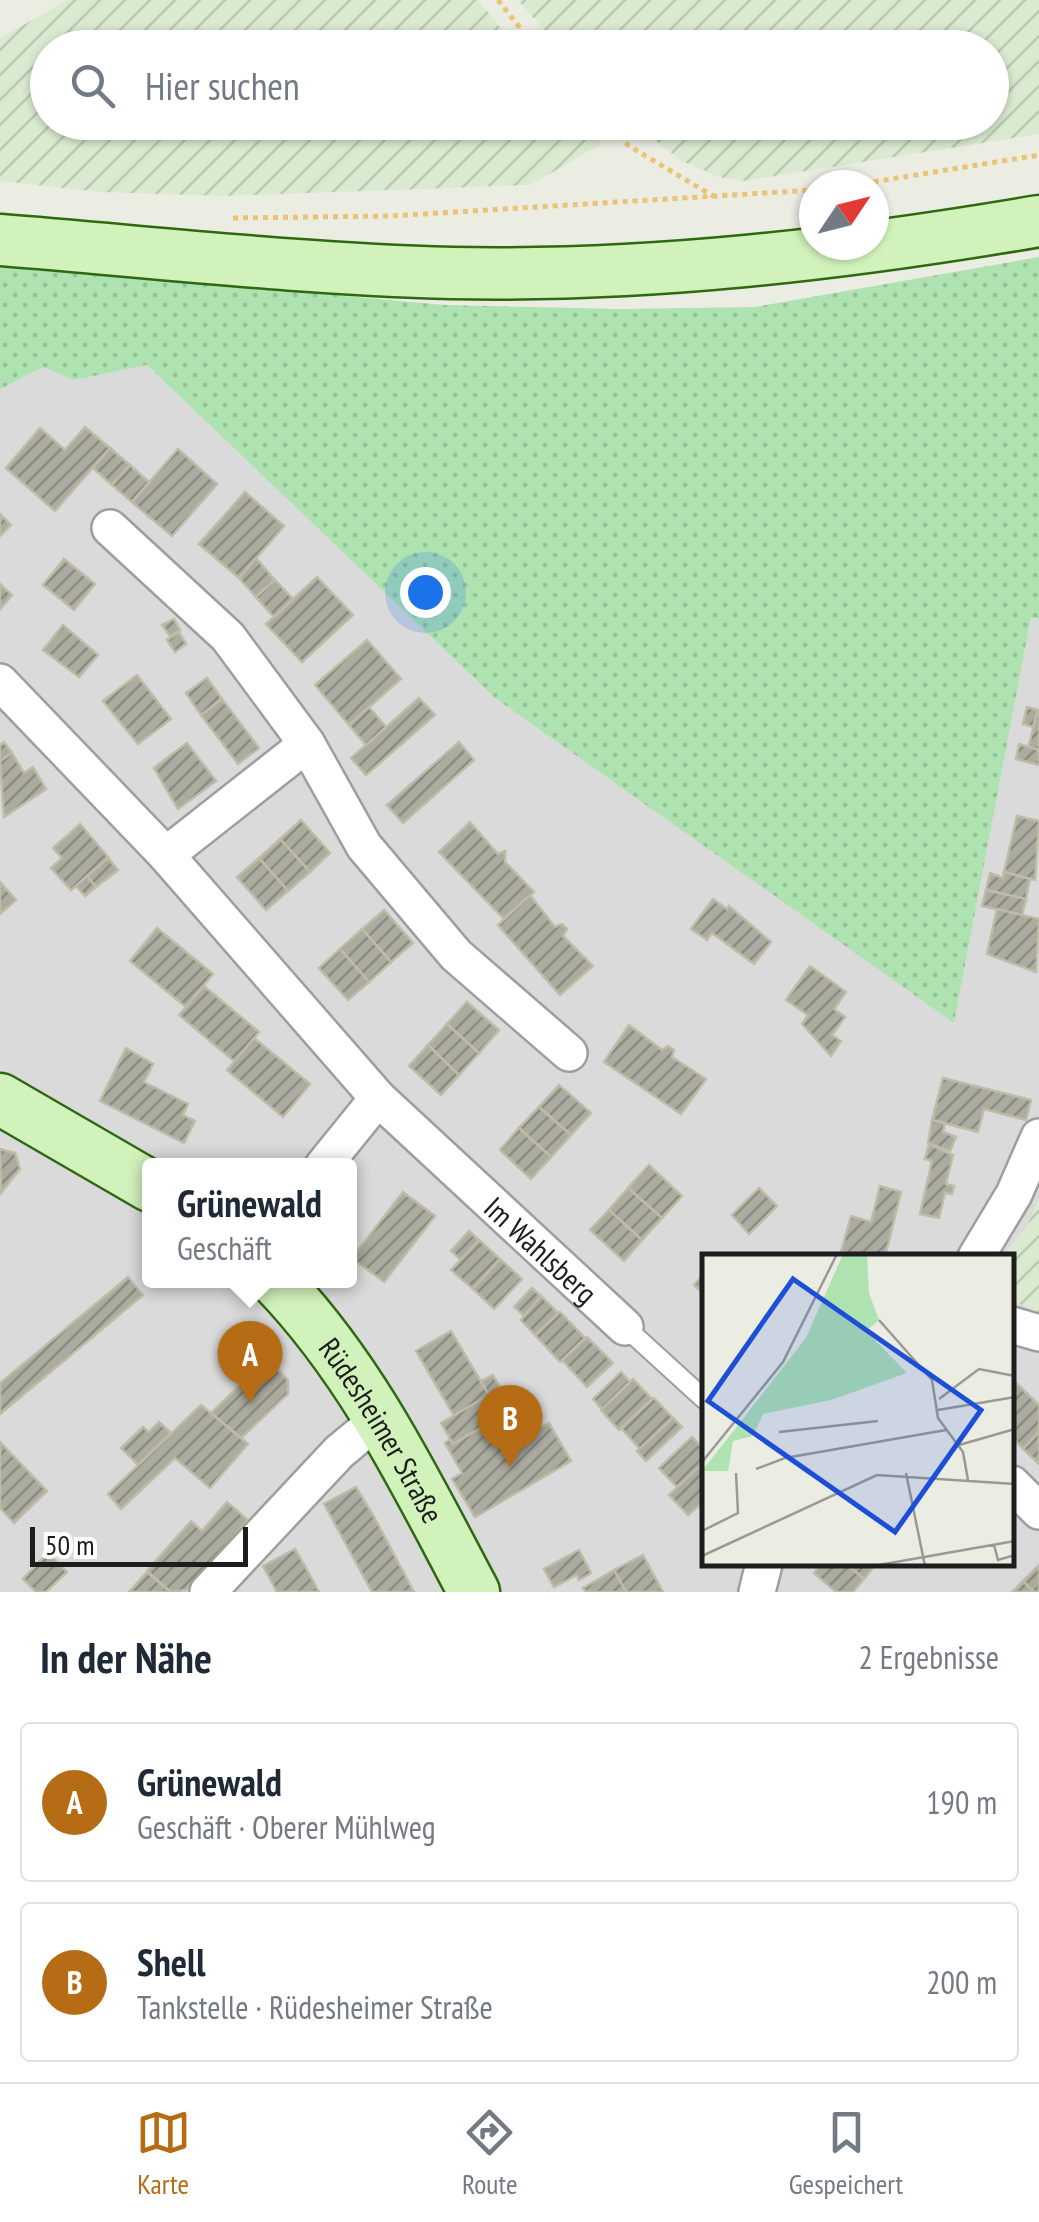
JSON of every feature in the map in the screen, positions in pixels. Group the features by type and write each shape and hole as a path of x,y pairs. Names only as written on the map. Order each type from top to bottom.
{"main road":[{"path":"0,240 318,267 527,272 700,266 887,247 1039,222"},
{"path":"0,1099 142,1181"},
{"name":"Rüdesheimer Straße","path":"281,1288 315,1325 380,1418 474,1592"}],"street":[{"path":"110,528 228,637 307,744 364,846 456,955 569,1053"},
{"name":"Im Wahlsberg","path":"0,682 166,854 378,1098 625,1328"},
{"path":"166,854 307,744"},
{"path":"329,1158 378,1098"},
{"path":"978,1254 1014,1194 1039,1137"},
{"path":"1014,1326 1039,1334"},
{"path":"208,1592 339,1452 380,1418"},
{"path":"1014,1486 1039,1511"},
{"path":"757,1592 763,1567"}],"lane":[{"name":"Im Wahlsberg","path":"625,1328 702,1396"}],"path":[{"path":"498,0 522,30"},
{"path":"624,140 714,197"},
{"path":"889,179 1039,155"},
{"path":"224,218 390,216 799,191"}],"shaded area":[{"path":"147,365 495,698 954,1022 1031,616 1039,619 1039,1198 1026,1228 1004,1254 702,1254 702,1567 1014,1567 1014,1301 1039,1313 1039,1592 0,1592 0,389 43,366 74,380"}],"green space":[{"path":"68,0 478,0 502,30 30,30 30,140 598,140 602,144 530,185 223,196 100,192 0,181 0,38"},
{"path":"518,0 1039,0 1039,134 1009,139 1009,30 544,30"},
{"path":"654,140 1001,140 743,181 719,177 682,161"},
{"path":"1039,257 1039,619 1031,617 954,1023 495,698 147,365 74,380 43,367 0,389 0,265 445,305 620,309 755,307"},
{"path":"1039,1198 1039,1313 1014,1301 1014,1254 1004,1254 1026,1228"}],"building":[{"path":"85,427 110,448 55,511 6,468 40,428 65,450"},
{"path":"110,448 130,465 112,485 93,468"},
{"path":"178,449 217,484 172,536 132,502"},
{"path":"130,465 149,482 132,502 112,485"},
{"path":"245,492 284,526 239,578 199,544"},
{"path":"0,514 11,525 0,536"},
{"path":"256,558 275,580 256,597 239,578"},
{"path":"64,559 95,584 74,610 43,585"},
{"path":"317,577 353,615 302,662 266,624"},
{"path":"275,580 293,599 274,617 256,597"},
{"path":"0,584 12,595 0,609"},
{"path":"174,619 180,630 170,636 162,625"},
{"path":"63,625 98,655 79,677 43,650"},
{"path":"179,632 186,644 175,652 167,640"},
{"path":"367,640 401,679 349,725 315,685"},
{"path":"137,675 171,719 138,744 103,701"},
{"path":"207,678 222,699 201,715 186,693"},
{"path":"419,698 435,715 366,775 351,758"},
{"path":"222,699 259,748 238,764 201,715"},
{"path":"369,707 386,727 366,745 349,725"},
{"path":"1027,707 1038,710 1033,727 1023,724"},
{"path":"1039,710 1039,750 1028,748"},
{"path":"4,742 12,753 0,761 0,745"},
{"path":"459,742 474,760 403,823 387,805"},
{"path":"187,743 216,781 178,809 154,768"},
{"path":"1019,744 1039,750 1039,765 1016,759"},
{"path":"12,753 24,773 33,767 46,789 4,817 0,761"},
{"path":"1017,816 1039,821 1035,880 1004,872"},
{"path":"301,820 330,853 310,872 280,839"},
{"path":"470,822 498,854 505,851 505,862 534,892 504,919 439,852"},
{"path":"80,824 109,858 71,890 51,868 62,858 53,848"},
{"path":"280,839 310,872 288,891 259,858"},
{"path":"108,858 118,870 96,887 87,876"},
{"path":"259,858 288,891 266,910 237,877"},
{"path":"1004,872 1030,879 1026,899 986,890 990,873 1003,878"},
{"path":"87,876 96,887 85,896 76,886"},
{"path":"0,882 16,900 0,914"},
{"path":"986,890 1026,899 1022,915 982,906"},
{"path":"530,895 555,927 562,924 567,929 563,936 593,966 560,995 498,925"},
{"path":"713,899 727,909 729,906 771,942 754,964 712,933 707,940 691,929"},
{"path":"997,909 1039,919 1036,972 987,954"},
{"path":"384,910 413,943 391,962 362,929"},
{"path":"157,928 213,974 186,1007 130,961"},
{"path":"362,929 391,962 369,982 340,949"},
{"path":"340,949 369,982 348,1000 319,968"},
{"path":"810,966 846,992 834,1009 845,1017 832,1035 841,1041 831,1056 802,1024 808,1015 786,1000"},
{"path":"204,986 259,1032 235,1062 179,1015"},
{"path":"467,1002 499,1030 479,1053 447,1024"},
{"path":"447,1024 479,1053 459,1075 428,1045"},
{"path":"629,1025 662,1050 668,1046 674,1050 672,1057 706,1079 681,1114 604,1062"},
{"path":"254,1038 310,1084 283,1117 227,1070"},
{"path":"428,1045 459,1075 441,1095 409,1066"},
{"path":"126,1048 153,1064 144,1082 188,1104 183,1115 195,1121 184,1143 100,1101"},
{"path":"943,1078 1031,1100 1026,1120 984,1109 978,1132 932,1120"},
{"path":"559,1085 591,1113 571,1135 539,1107"},
{"path":"539,1107 571,1135 551,1157 519,1128"},
{"path":"932,1120 945,1123 943,1132 956,1137 950,1151 928,1143"},
{"path":"519,1128 551,1157 531,1179 500,1150"},
{"path":"929,1144 953,1155 946,1184 954,1186 952,1194 945,1193 939,1218 920,1214 932,1161 925,1159"},
{"path":"0,1149 15,1153 20,1169 1,1193"},
{"path":"649,1165 682,1196 662,1218 628,1188"},
{"path":"880,1186 901,1192 886,1254 841,1252 851,1216 871,1222"},
{"path":"628,1188 662,1218 642,1240 609,1210"},
{"path":"759,1188 777,1206 749,1234 732,1215"},
{"path":"403,1192 435,1216 384,1282 357,1262 357,1252"},
{"path":"609,1210 642,1240 624,1261 590,1230"},
{"path":"469,1231 479,1240 461,1260 451,1251"},
{"path":"479,1240 500,1259 473,1289 451,1270"},
{"path":"500,1259 522,1279 494,1309 473,1289"},
{"path":"702,1276 702,1292 694,1285"},
{"path":"128,1277 143,1295 0,1414 0,1383"},
{"path":"532,1288 541,1296 524,1316 514,1307"},
{"path":"541,1296 559,1314 535,1335 521,1320"},
{"path":"560,1312 585,1338 560,1362 535,1335"},
{"path":"451,1331 489,1395 454,1416 416,1351"},
{"path":"587,1337 613,1363 587,1387 562,1360"},
{"path":"267,1359 288,1380 288,1394 241,1438 211,1413"},
{"path":"621,1372 630,1382 602,1409 593,1399"},
{"path":"493,1375 513,1409 453,1444 441,1423 489,1395 481,1381"},
{"path":"633,1379 652,1399 619,1430 601,1410"},
{"path":"1014,1381 1039,1405 1039,1432 1023,1449 1014,1439"},
{"path":"654,1398 673,1418 640,1449 621,1428"},
{"path":"201,1405 248,1444 210,1488 175,1458 121,1509 108,1494"},
{"path":"673,1418 682,1427 646,1461 637,1451"},
{"path":"496,1419 510,1446 549,1423 571,1461 475,1517 452,1479 462,1473 445,1443 450,1439 453,1444"},
{"path":"159,1422 171,1433 138,1465 121,1448 143,1427 149,1432"},
{"path":"1039,1432 1039,1464 1023,1449"},
{"path":"692,1437 702,1447 702,1465 677,1487 659,1468"},
{"path":"0,1442 47,1491 14,1523 0,1508"},
{"path":"702,1464 702,1503 688,1515 669,1495"},
{"path":"356,1487 414,1592 372,1592 324,1504"},
{"path":"227,1502 248,1520 186,1590 171,1592 147,1571 191,1521 202,1531"},
{"path":"295,1549 319,1592 277,1592 263,1566"},
{"path":"579,1550 591,1573 579,1580 577,1575 554,1587 544,1569"},
{"path":"48,1553 67,1572 46,1592 36,1592 23,1579"},
{"path":"643,1555 663,1592 626,1592 614,1570"},
{"path":"1039,1565 1039,1592 1034,1592 1023,1581"},
{"path":"819,1567 850,1567 864,1579 853,1592 836,1592 814,1573"},
{"path":"850,1567 874,1567 864,1579"},
{"path":"614,1570 626,1592 586,1592 583,1588"},
{"path":"147,1572 170,1592 129,1592"},
{"path":"1023,1581 1034,1592 1012,1592"}],"place":[{"name":"Grünewald","path":"250,1403"},
{"name":"Shell","path":"510,1467"}]}
